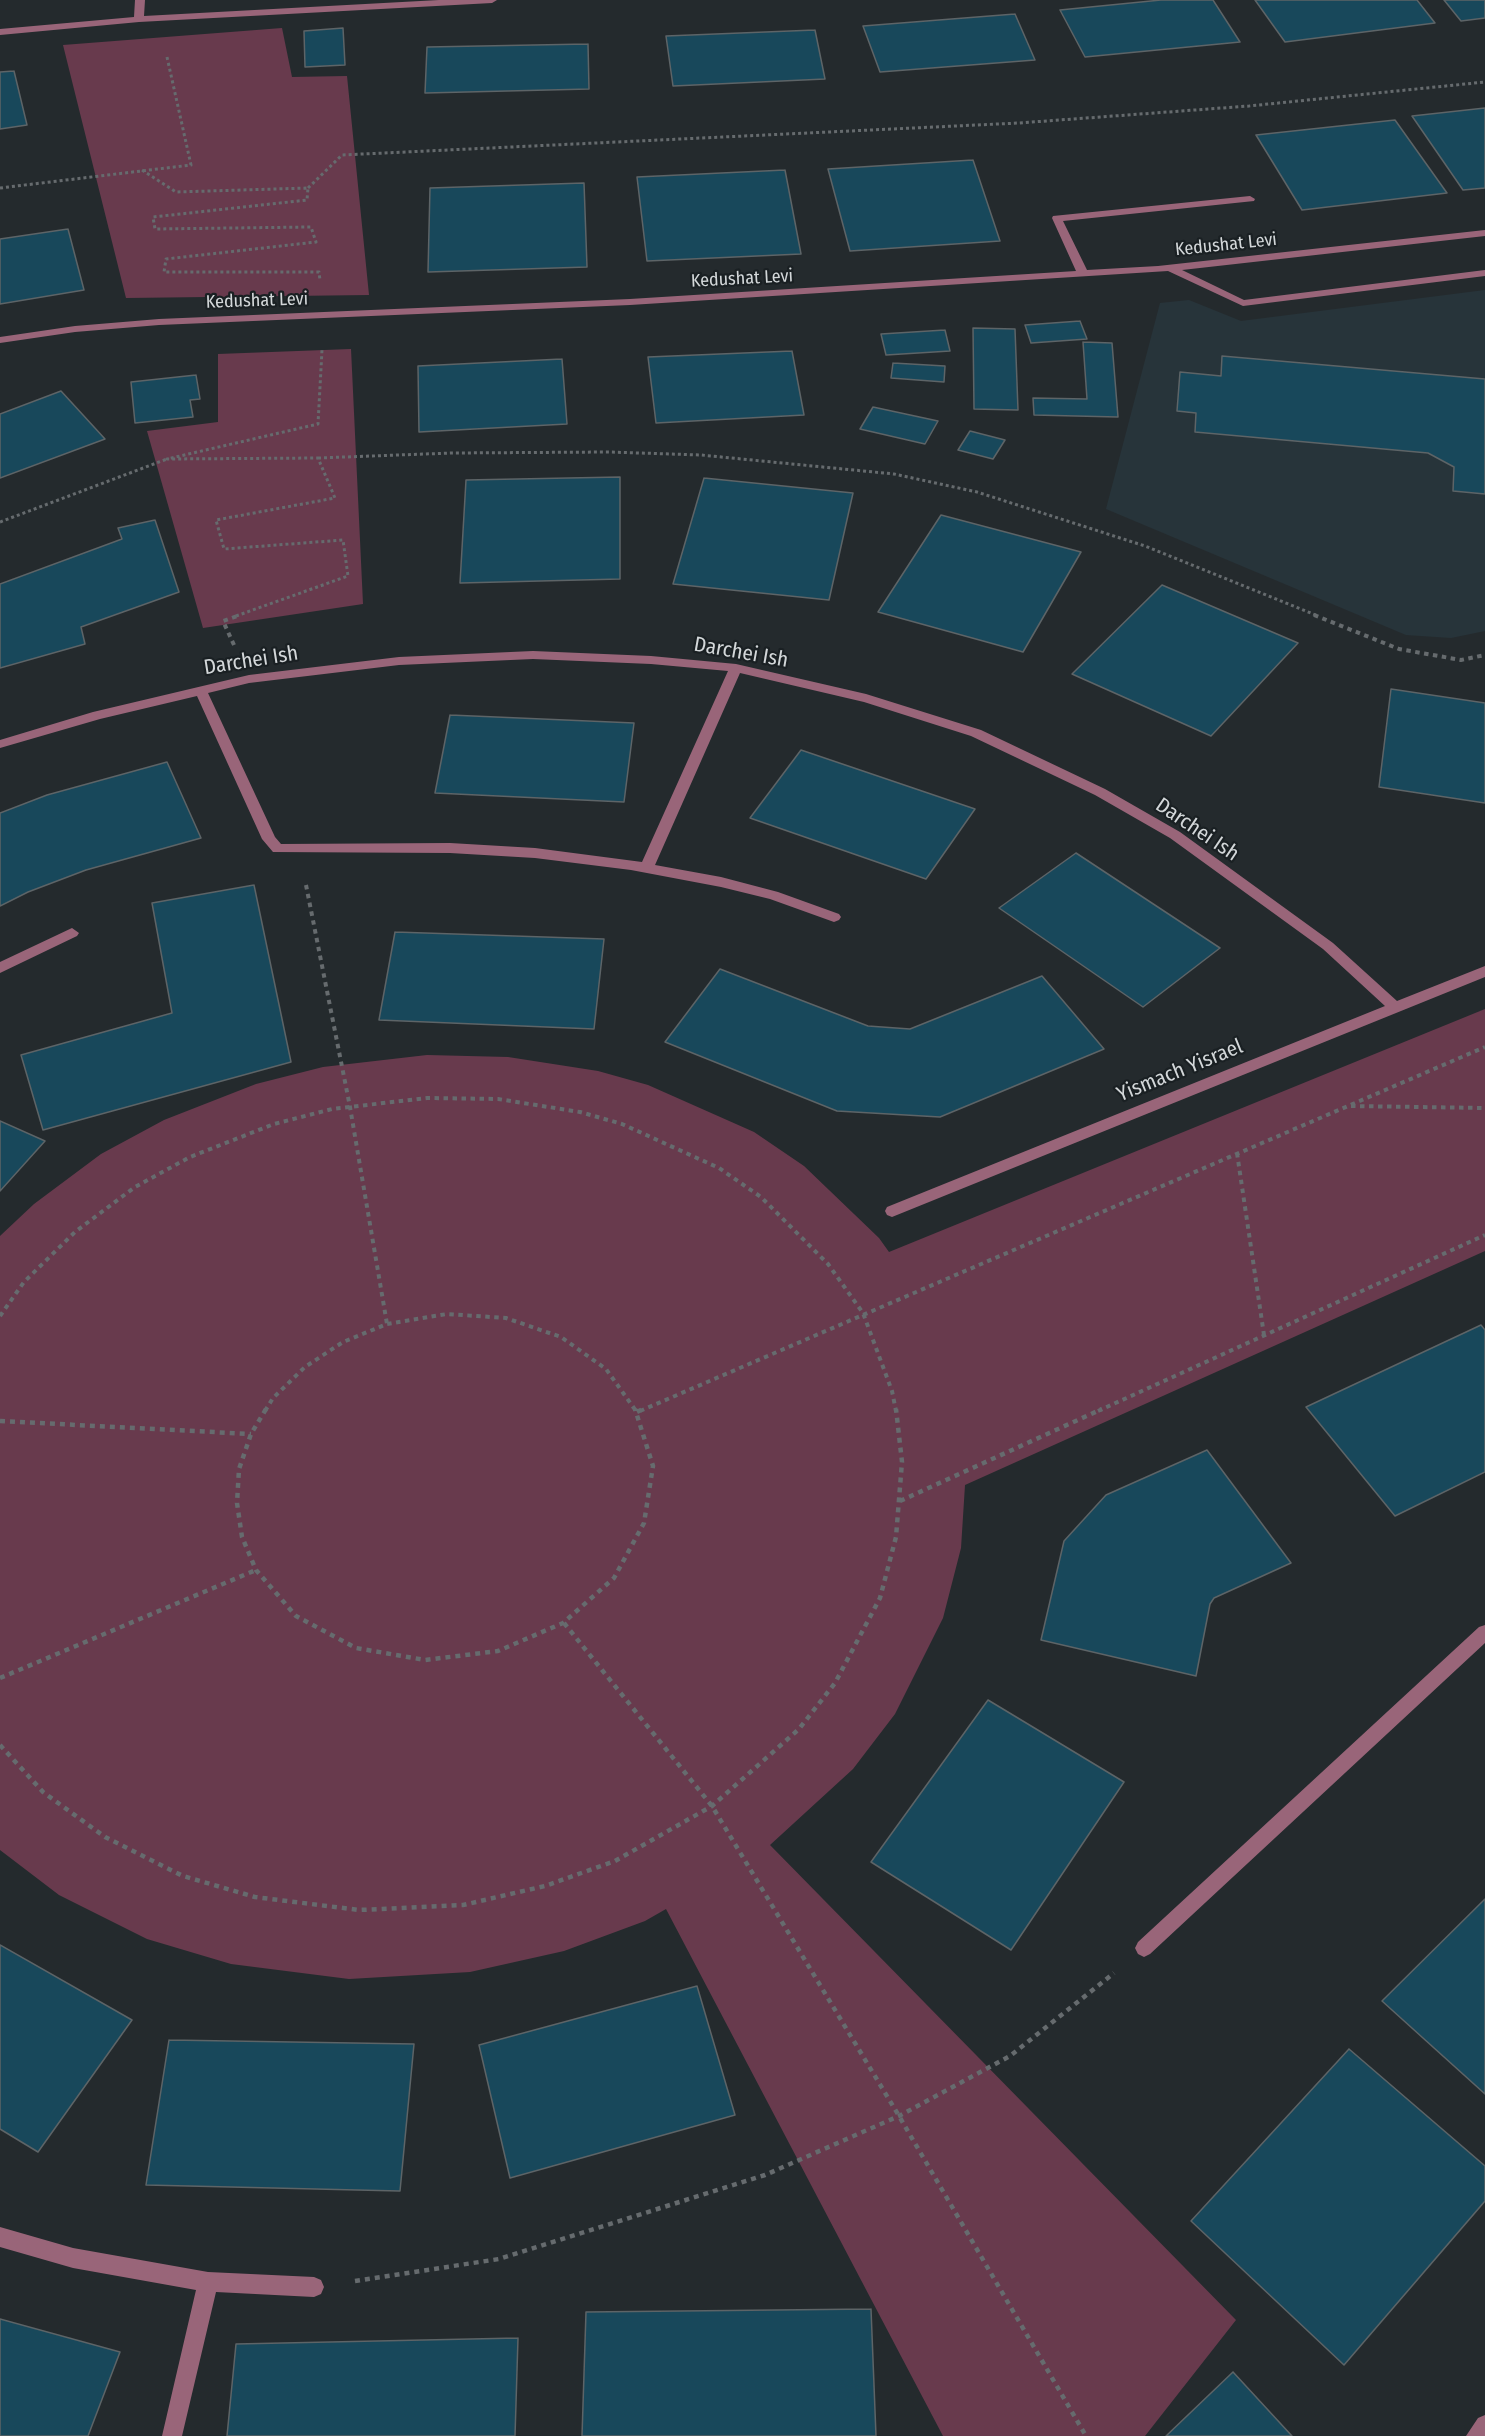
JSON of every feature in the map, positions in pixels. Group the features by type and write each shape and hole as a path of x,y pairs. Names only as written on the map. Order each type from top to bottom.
{"street":[{"path":"140,0 140,19"},
{"path":"0,32 140,19 492,0"},
{"path":"1083,274 1057,218 1250,199"},
{"name":"Kedushat Levi","path":"0,340 75,329 159,322 630,302 1170,268 1485,233"},
{"path":"1170,268 1243,303 1485,273"},
{"name":"Darchei Ish","path":"0,744 98,715 200,689 249,679 399,661 533,654 651,660 736,668 866,698 976,733 1100,792 1175,835 1328,946 1394,1006"},
{"path":"647,867 736,668"},
{"path":"200,689 268,839 278,849 450,848 535,853 647,867 721,882 773,895 834,916"},
{"path":"0,968 72,933"},
{"name":"Yismach Yisrael","path":"892,1211 1485,971"},
{"path":"1144,1948 1485,1632"},
{"path":"0,2238 73,2258 208,2282 314,2287"},
{"path":"172,2436 208,2282"},
{"path":"1476,2436 1485,2425"}],"path":[{"path":"0,188 191,165 167,57 179,55"},
{"path":"0,522 167,459 318,424 325,315 319,272 164,272 166,259 316,242 311,227 155,229 153,218 307,200 308,188 342,155 1007,123 1249,106 1485,82"},
{"path":"142,170 176,192 308,188"},
{"path":"167,459 609,452 724,457 894,474 977,492 1145,546 1399,649 1461,660 1485,655"},
{"path":"249,679 224,621 348,576 343,540 224,549 216,520 335,498 318,458"},
{"path":"299,850 350,1107 387,1324"},
{"path":"637,1412 1485,1047"},
{"path":"0,1316 24,1282 75,1232 135,1187 190,1156 274,1124 332,1109 427,1098 498,1099 580,1112 622,1124 719,1168 761,1197 828,1264 863,1313 892,1391 899,1425 902,1462 896,1537 879,1598 835,1683 799,1729 712,1806 615,1861 545,1886 463,1905 359,1910 255,1897 183,1876 96,1831 43,1792 0,1745"},
{"path":"1347,1106 1485,1108"},
{"path":"1237,1153 1264,1335"},
{"path":"899,1501 1485,1235"},
{"path":"447,1314 507,1318 550,1333 561,1337 606,1369 637,1412 652,1466 644,1523 614,1578 563,1623 498,1651 425,1660 356,1648 296,1616 256,1570 242,1537 237,1503 239,1469 251,1434 273,1398 305,1367 343,1342 387,1324 447,1314"},
{"path":"0,1421 251,1434"},
{"path":"0,1678 256,1570"},
{"path":"563,1623 712,1806 1086,2436"},
{"path":"314,2287 499,2259 765,2175 898,2116 1010,2056 1144,1948"}],"shaded area":[{"path":"282,28 292,77 347,76 369,295 126,298 63,45"},
{"path":"1485,290 1485,631 1451,638 1406,635 1106,509 1160,303 1189,300 1241,321"},
{"path":"351,349 363,604 203,628 147,431 218,422 218,354"},
{"path":"1485,1009 1485,1251 965,1485 961,1548 943,1618 895,1714 853,1769 770,1845 1236,2320 1145,2436 943,2436 666,1909 645,1921 564,1951 470,1972 349,1979 231,1964 147,1939 59,1895 0,1850 0,1236 34,1204 101,1154 164,1120 256,1084 323,1067 427,1055 508,1057 598,1071 648,1085 754,1132 804,1166 879,1238 889,1252"}],"building":[{"path":"1161,0 1213,0 1240,42 1085,57 1060,10"},
{"path":"1255,0 1417,0 1435,23 1285,42"},
{"path":"1444,0 1485,0 1485,18 1461,21"},
{"path":"1015,14 1035,60 880,72 863,26"},
{"path":"343,28 345,65 305,67 304,31"},
{"path":"815,30 825,79 673,86 666,36"},
{"path":"588,44 589,89 425,93 427,47"},
{"path":"14,71 27,125 0,129 0,72"},
{"path":"1485,108 1485,188 1463,190 1412,116"},
{"path":"1395,120 1447,193 1302,210 1256,135"},
{"path":"973,160 1000,241 850,251 828,169"},
{"path":"785,170 801,254 647,261 637,177"},
{"path":"584,183 587,267 428,272 430,188"},
{"path":"68,229 84,290 0,304 0,239"},
{"path":"1080,321 1087,339 1031,343 1025,325"},
{"path":"973,328 1015,329 1018,410 974,409"},
{"path":"945,330 950,351 886,355 881,334"},
{"path":"1083,342 1112,343 1118,417 1034,415 1033,398 1087,399"},
{"path":"792,351 804,415 656,423 648,357"},
{"path":"1222,356 1485,379 1485,494 1453,491 1454,467 1428,453 1195,432 1196,413 1177,411 1180,372 1221,376"},
{"path":"562,359 567,424 419,432 418,366"},
{"path":"893,363 945,366 944,382 891,378"},
{"path":"196,375 200,399 190,400 193,417 135,423 131,382"},
{"path":"61,391 105,439 0,478 0,414"},
{"path":"873,407 938,421 925,444 860,429"},
{"path":"970,431 1005,440 993,459 958,450"},
{"path":"620,477 620,579 460,583 466,480"},
{"path":"704,478 853,493 829,600 673,584"},
{"path":"941,515 1081,552 1023,652 878,612"},
{"path":"155,520 179,592 81,627 85,644 0,668 0,584 122,539 118,528"},
{"path":"1162,585 1298,643 1211,736 1072,674"},
{"path":"1391,689 1485,703 1485,803 1379,787"},
{"path":"450,715 634,723 624,802 435,793"},
{"path":"801,750 975,809 926,879 750,818"},
{"path":"167,762 201,838 86,870 28,892 0,906 0,813 47,795"},
{"path":"1076,853 1220,948 1143,1007 999,908"},
{"path":"254,885 291,1062 43,1130 21,1055 172,1013 152,903"},
{"path":"395,932 604,939 594,1029 379,1020"},
{"path":"720,969 868,1026 910,1029 1042,976 1104,1049 940,1117 837,1111 665,1042"},
{"path":"0,1121 45,1141 0,1191"},
{"path":"1481,1325 1485,1330 1485,1472 1395,1516 1306,1407"},
{"path":"1207,1450 1291,1563 1214,1598 1210,1604 1196,1676 1041,1640 1064,1541 1106,1495"},
{"path":"988,1700 1124,1782 1011,1950 871,1862"},
{"path":"1485,1899 1485,2094 1382,2001"},
{"path":"0,1945 132,2020 38,2152 0,2129"},
{"path":"697,1986 735,2115 510,2178 479,2045"},
{"path":"169,2040 414,2044 400,2191 146,2185"},
{"path":"1349,2049 1485,2166 1485,2201 1344,2365 1191,2221"},
{"path":"871,2309 876,2436 582,2436 586,2312"},
{"path":"0,2319 120,2352 88,2436 0,2436"},
{"path":"518,2338 515,2436 227,2436 236,2344"},
{"path":"1233,2372 1292,2436 1166,2436"}]}
